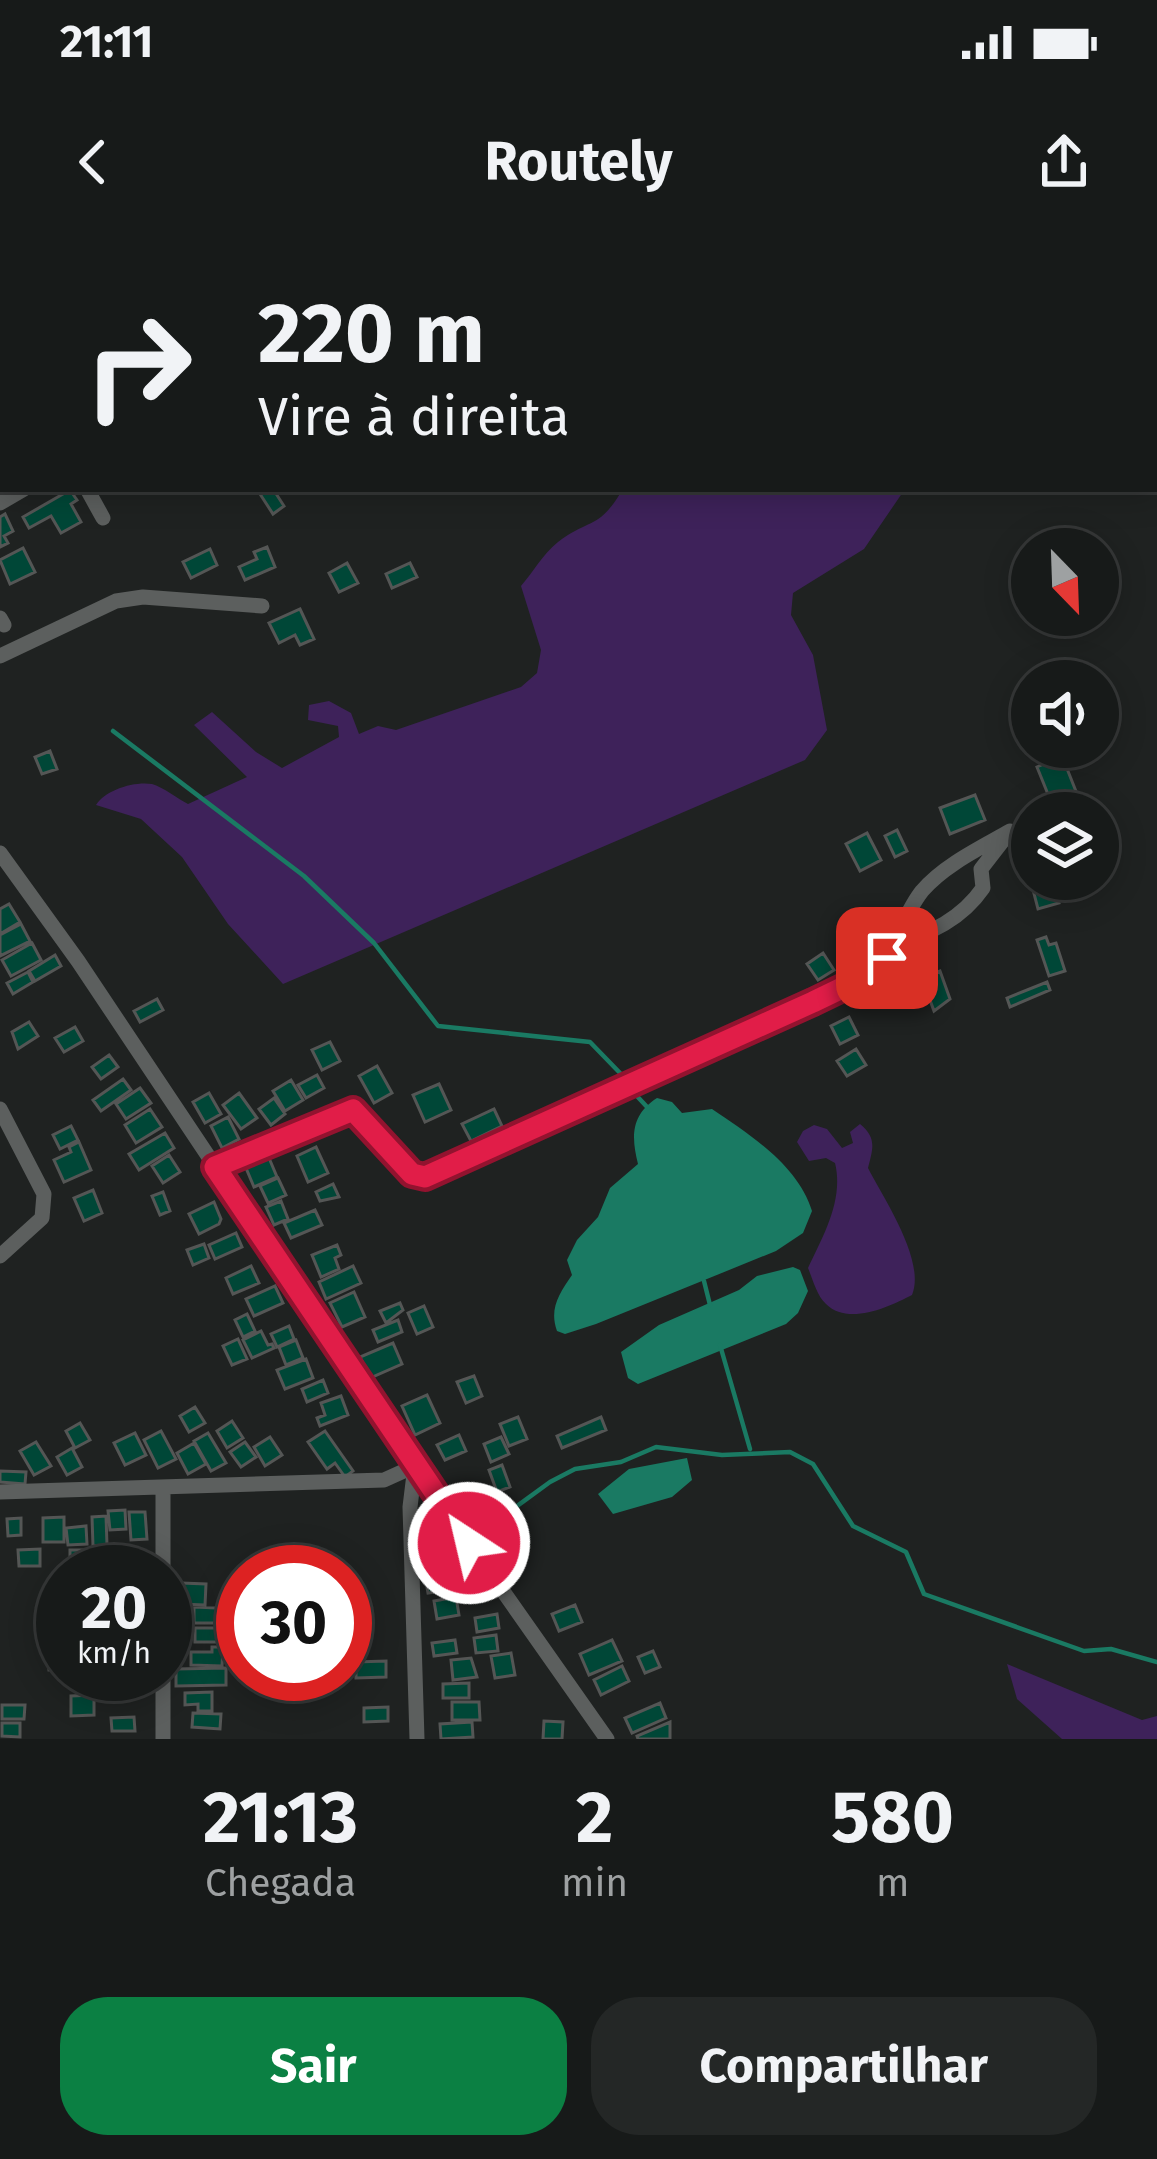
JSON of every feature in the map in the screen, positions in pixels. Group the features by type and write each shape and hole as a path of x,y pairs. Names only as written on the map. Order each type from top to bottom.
{"street":[{"path":"89,492 103,518"},
{"path":"0,656 116,601 143,597 262,606"},
{"path":"215,1167 353,1110 412,1174 425,1177 873,973 887,958 895,942 924,888 1010,831 980,869 983,888 972,904 930,931 895,942"},
{"path":"0,853 415,1466 607,1739"},
{"path":"0,1109 44,1194 42,1218 0,1256"},
{"path":"0,1492 385,1480 415,1466"},
{"path":"415,1466 410,1507 417,1739"},
{"path":"163,1487 163,1545"},
{"path":"163,1701 163,1739"}],"shaded area":[{"path":"621,492 903,492 864,549 793,593 791,615 813,655 827,730 805,760 283,984 228,924 182,857 141,819 96,805 113,791 145,783 188,804 247,777 194,725 212,712 256,752 282,768 339,737 338,726 308,720 309,705 329,701 351,713 359,734 378,726 396,730 521,687 537,673 541,650 521,586 552,547 600,518"},
{"path":"657,1098 672,1102 682,1113 712,1109 771,1152 796,1179 812,1211 803,1233 776,1251 596,1324 565,1334 557,1331 555,1309 572,1275 567,1260 598,1217 610,1188 638,1164 635,1127"},
{"path":"860,1124 872,1144 868,1168 901,1230 915,1281 912,1295 903,1300 869,1312 845,1314 823,1301 808,1268 834,1204 835,1163 826,1158 809,1161 797,1142 814,1125 827,1129 842,1148 853,1143 850,1132"},
{"path":"793,1267 800,1270 808,1291 798,1313 786,1324 638,1384 628,1378 621,1352 659,1325 739,1290 757,1276"},
{"path":"687,1458 692,1480 672,1497 613,1514 598,1494 629,1469"},
{"path":"1007,1664 1142,1720 1157,1716 1157,1739 1062,1739 1017,1699"}],"building":[{"path":"71,492 77,500 71,504 81,522 61,533 51,516 29,528 23,517"},
{"path":"275,492 284,506 273,514 260,494"},
{"path":"5,514 13,531 4,536 8,543 0,547 0,517"},
{"path":"267,547 275,567 245,580 239,567 257,559 254,552"},
{"path":"23,548 35,572 10,584 0,560"},
{"path":"210,549 217,565 191,578 183,562"},
{"path":"347,563 358,583 339,592 329,573"},
{"path":"410,563 417,577 392,588 386,574"},
{"path":"300,609 314,639 300,645 295,635 279,643 269,623"},
{"path":"50,751 57,769 42,774 35,757"},
{"path":"1037,768 1067,768 1076,792 1047,792"},
{"path":"975,795 985,820 950,834 940,808"},
{"path":"897,830 907,851 895,857 885,836"},
{"path":"867,833 881,860 860,871 846,844"},
{"path":"1036,900 1058,900 1059,903 1038,909"},
{"path":"9,904 20,922 0,934 0,909"},
{"path":"21,924 30,941 0,956 0,935"},
{"path":"1046,937 1049,945 1056,943 1065,971 1049,976 1037,940"},
{"path":"32,943 41,960 11,976 2,960"},
{"path":"823,953 834,970 818,980 807,964"},
{"path":"55,955 61,966 35,981 29,971"},
{"path":"940,971 950,999 934,1011 922,978"},
{"path":"28,972 33,982 13,994 7,983"},
{"path":"1047,982 1050,990 1010,1007 1007,998"},
{"path":"157,999 163,1010 140,1022 134,1011"},
{"path":"849,1017 858,1035 840,1044 831,1026"},
{"path":"29,1022 38,1036 18,1049 12,1032"},
{"path":"75,1027 83,1041 64,1052 55,1038"},
{"path":"330,1042 340,1061 322,1070 312,1050"},
{"path":"856,1049 866,1065 847,1076 837,1061"},
{"path":"109,1055 118,1067 101,1079 92,1067"},
{"path":"377,1066 392,1093 374,1103 359,1076"},
{"path":"317,1075 324,1088 306,1098 298,1085"},
{"path":"123,1079 131,1090 101,1111 93,1100"},
{"path":"291,1080 303,1100 285,1111 273,1091"},
{"path":"439,1084 451,1110 425,1122 413,1095"},
{"path":"140,1088 151,1103 126,1119 116,1104"},
{"path":"209,1093 221,1114 205,1123 193,1102"},
{"path":"239,1093 257,1118 241,1129 223,1105"},
{"path":"274,1098 285,1114 271,1125 259,1109"},
{"path":"150,1109 162,1127 136,1143 125,1125"},
{"path":"494,1109 502,1126 471,1141 462,1124"},
{"path":"228,1117 239,1139 222,1148 211,1126"},
{"path":"71,1126 78,1140 60,1149 53,1135"},
{"path":"165,1133 174,1148 139,1170 129,1154"},
{"path":"79,1142 91,1170 64,1182 54,1160"},
{"path":"316,1147 328,1173 308,1182 297,1156"},
{"path":"169,1155 180,1172 163,1183 152,1166"},
{"path":"269,1158 277,1177 254,1187 246,1168"},
{"path":"278,1178 286,1195 268,1203 260,1186"},
{"path":"333,1184 339,1197 320,1201 316,1192"},
{"path":"93,1190 102,1213 84,1221 74,1198"},
{"path":"163,1192 170,1211 160,1215 152,1196"},
{"path":"281,1201 288,1219 274,1225 266,1207"},
{"path":"214,1202 219,1224 199,1234 189,1214"},
{"path":"315,1210 322,1225 291,1238 284,1223"},
{"path":"236,1233 242,1247 215,1259 209,1245"},
{"path":"204,1244 209,1258 193,1265 187,1250"},
{"path":"337,1245 339,1269 321,1277 312,1255"},
{"path":"251,1266 259,1283 233,1294 226,1278"},
{"path":"353,1266 361,1283 326,1299 319,1282"},
{"path":"275,1286 283,1303 254,1316 246,1299"},
{"path":"354,1292 365,1317 342,1327 330,1303"},
{"path":"400,1303 403,1310 386,1323 380,1311"},
{"path":"424,1306 433,1327 417,1334 408,1313"},
{"path":"247,1314 255,1331 243,1337 235,1320"},
{"path":"398,1320 402,1332 378,1342 373,1330"},
{"path":"289,1326 294,1339 277,1347 271,1334"},
{"path":"261,1331 274,1348 252,1358 243,1340"},
{"path":"238,1339 247,1359 232,1365 223,1346"},
{"path":"296,1340 303,1358 286,1365 279,1347"},
{"path":"393,1343 402,1364 370,1378 360,1357"},
{"path":"306,1359 313,1378 285,1389 277,1370"},
{"path":"474,1376 482,1396 466,1403 457,1382"},
{"path":"323,1380 328,1393 307,1402 302,1389"},
{"path":"427,1395 440,1423 415,1435 402,1406"},
{"path":"341,1396 348,1415 320,1426 317,1418 325,1415 321,1403"},
{"path":"195,1407 205,1423 189,1432 180,1416"},
{"path":"518,1417 527,1439 509,1446 500,1424"},
{"path":"601,1417 606,1430 562,1448 557,1436"},
{"path":"232,1421 243,1438 227,1448 217,1431"},
{"path":"80,1423 90,1440 75,1448 66,1431"},
{"path":"161,1431 176,1459 158,1468 144,1440"},
{"path":"325,1431 353,1471 345,1477 335,1463 327,1469 308,1442"},
{"path":"135,1433 146,1455 125,1465 114,1443"},
{"path":"208,1433 226,1463 211,1471 194,1441"},
{"path":"459,1435 466,1451 445,1460 437,1445"},
{"path":"270,1437 282,1455 265,1466 254,1447"},
{"path":"501,1437 509,1454 491,1462 484,1444"},
{"path":"36,1442 51,1466 34,1475 20,1451"},
{"path":"245,1442 256,1457 241,1467 230,1452"},
{"path":"194,1443 206,1464 188,1474 177,1453"},
{"path":"72,1448 82,1467 67,1475 57,1457"},
{"path":"502,1465 510,1487 497,1492 489,1470"},
{"path":"0,1471 26,1472 25,1484 0,1482"},
{"path":"125,1510 126,1529 110,1530 108,1511"},
{"path":"129,1512 145,1512 147,1539 131,1540"},
{"path":"106,1516 107,1545 93,1545 92,1517"},
{"path":"64,1517 64,1542 43,1542 43,1518"},
{"path":"21,1518 21,1535 8,1536 7,1519"},
{"path":"86,1526 87,1544 68,1545 66,1528"},
{"path":"438,1528 443,1541 425,1548 420,1535"},
{"path":"447,1542 451,1553 429,1561 425,1550"},
{"path":"36,1549 36,1566 19,1566 18,1550"},
{"path":"468,1571 471,1586 454,1589 452,1574"},
{"path":"448,1573 450,1590 428,1593 425,1576"},
{"path":"192,1583 206,1584 205,1605 192,1604"},
{"path":"456,1597 459,1615 437,1619 434,1601"},
{"path":"575,1605 582,1622 559,1631 552,1614"},
{"path":"194,1607 216,1608 216,1623 194,1623"},
{"path":"497,1614 499,1628 477,1632 475,1618"},
{"path":"195,1628 216,1628 216,1642 195,1642"},
{"path":"496,1635 498,1651 476,1653 474,1638"},
{"path":"455,1640 457,1653 434,1656 432,1643"},
{"path":"612,1640 622,1661 589,1675 580,1654"},
{"path":"216,1647 216,1666 192,1665 192,1652 212,1652"},
{"path":"653,1651 660,1667 645,1673 638,1657"},
{"path":"511,1653 515,1675 495,1678 491,1656"},
{"path":"471,1658 477,1677 453,1680 451,1660"},
{"path":"372,1661 386,1661 386,1677 372,1677"},
{"path":"622,1666 629,1681 601,1695 594,1680"},
{"path":"216,1668 216,1685 192,1686 192,1669"},
{"path":"469,1683 469,1698 443,1698 443,1684"},
{"path":"212,1692 212,1711 198,1711 198,1704 185,1705 192,1701 192,1693"},
{"path":"71,1701 94,1701 94,1715 71,1716"},
{"path":"452,1702 479,1702 480,1720 452,1720"},
{"path":"660,1703 666,1718 632,1733 625,1718"},
{"path":"2,1705 25,1705 24,1719 2,1719"},
{"path":"388,1707 388,1721 364,1722 364,1708"},
{"path":"193,1713 221,1714 220,1729 192,1727"},
{"path":"134,1717 135,1731 112,1731 111,1718"},
{"path":"544,1721 563,1722 562,1739 543,1739"},
{"path":"472,1722 473,1737 441,1739 440,1724"},
{"path":"670,1722 670,1739 638,1739 637,1736"},
{"path":"2,1723 20,1723 20,1737 2,1736"}],"waterway":[{"path":"113,731 304,876 374,943 438,1026 590,1042 620,1073"},
{"path":"635,1094 648,1108"},
{"path":"704,1281 710,1305"},
{"path":"720,1345 750,1449"},
{"path":"480,1533 575,1469 621,1462 656,1447 722,1455 790,1452 813,1464 853,1526 906,1552 924,1594 1084,1651 1111,1649 1157,1662"}],"route":[{"path":"469,1543 215,1167 353,1110 412,1174 425,1177 813,1002 873,973 887,958"}]}
